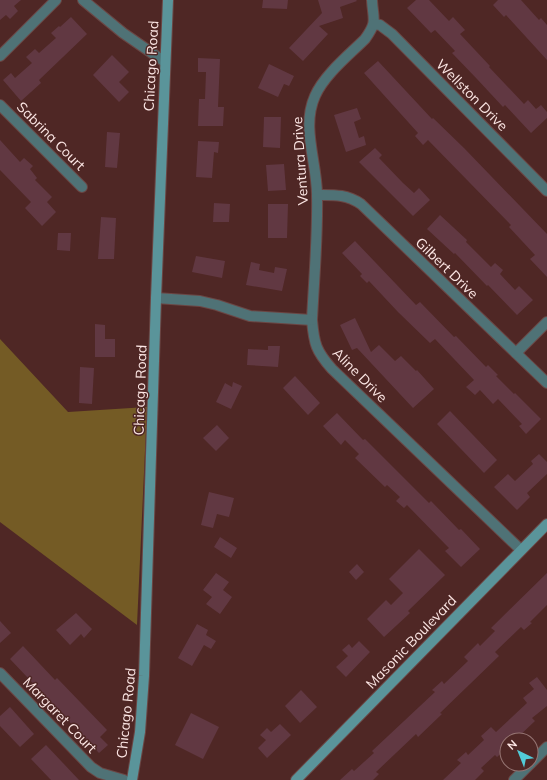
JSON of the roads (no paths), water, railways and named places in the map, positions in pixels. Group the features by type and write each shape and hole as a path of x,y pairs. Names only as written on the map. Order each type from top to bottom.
{"street":[{"path":"0,56 56,0"},
{"path":"83,0 123,33 165,62"},
{"name":"Chicago Road","path":"132,780 140,732 144,676 156,298 168,0"},
{"path":"372,0 375,17 374,24"},
{"name":"Wellston Drive","path":"374,24 380,25 392,34 547,191"},
{"name":"Ventura Drive","path":"312,320 317,195 309,124 311,106 315,95 323,83 365,39 374,24"},
{"name":"Sabrina Court","path":"0,105 82,187"},
{"name":"Gilbert Drive","path":"317,195 343,196 352,198 360,204 547,383"},
{"path":"156,298 200,301 250,316 312,320"},
{"name":"Aline Drive","path":"312,320 314,340 317,349 332,370 521,550"},
{"path":"516,353 547,322"},
{"name":"Masonic Boulevard","path":"296,780 547,524"},
{"name":"Margaret Court","path":"0,673 91,767 100,773 124,780"},
{"path":"539,756 547,747"},
{"path":"514,780 522,772"}]}
